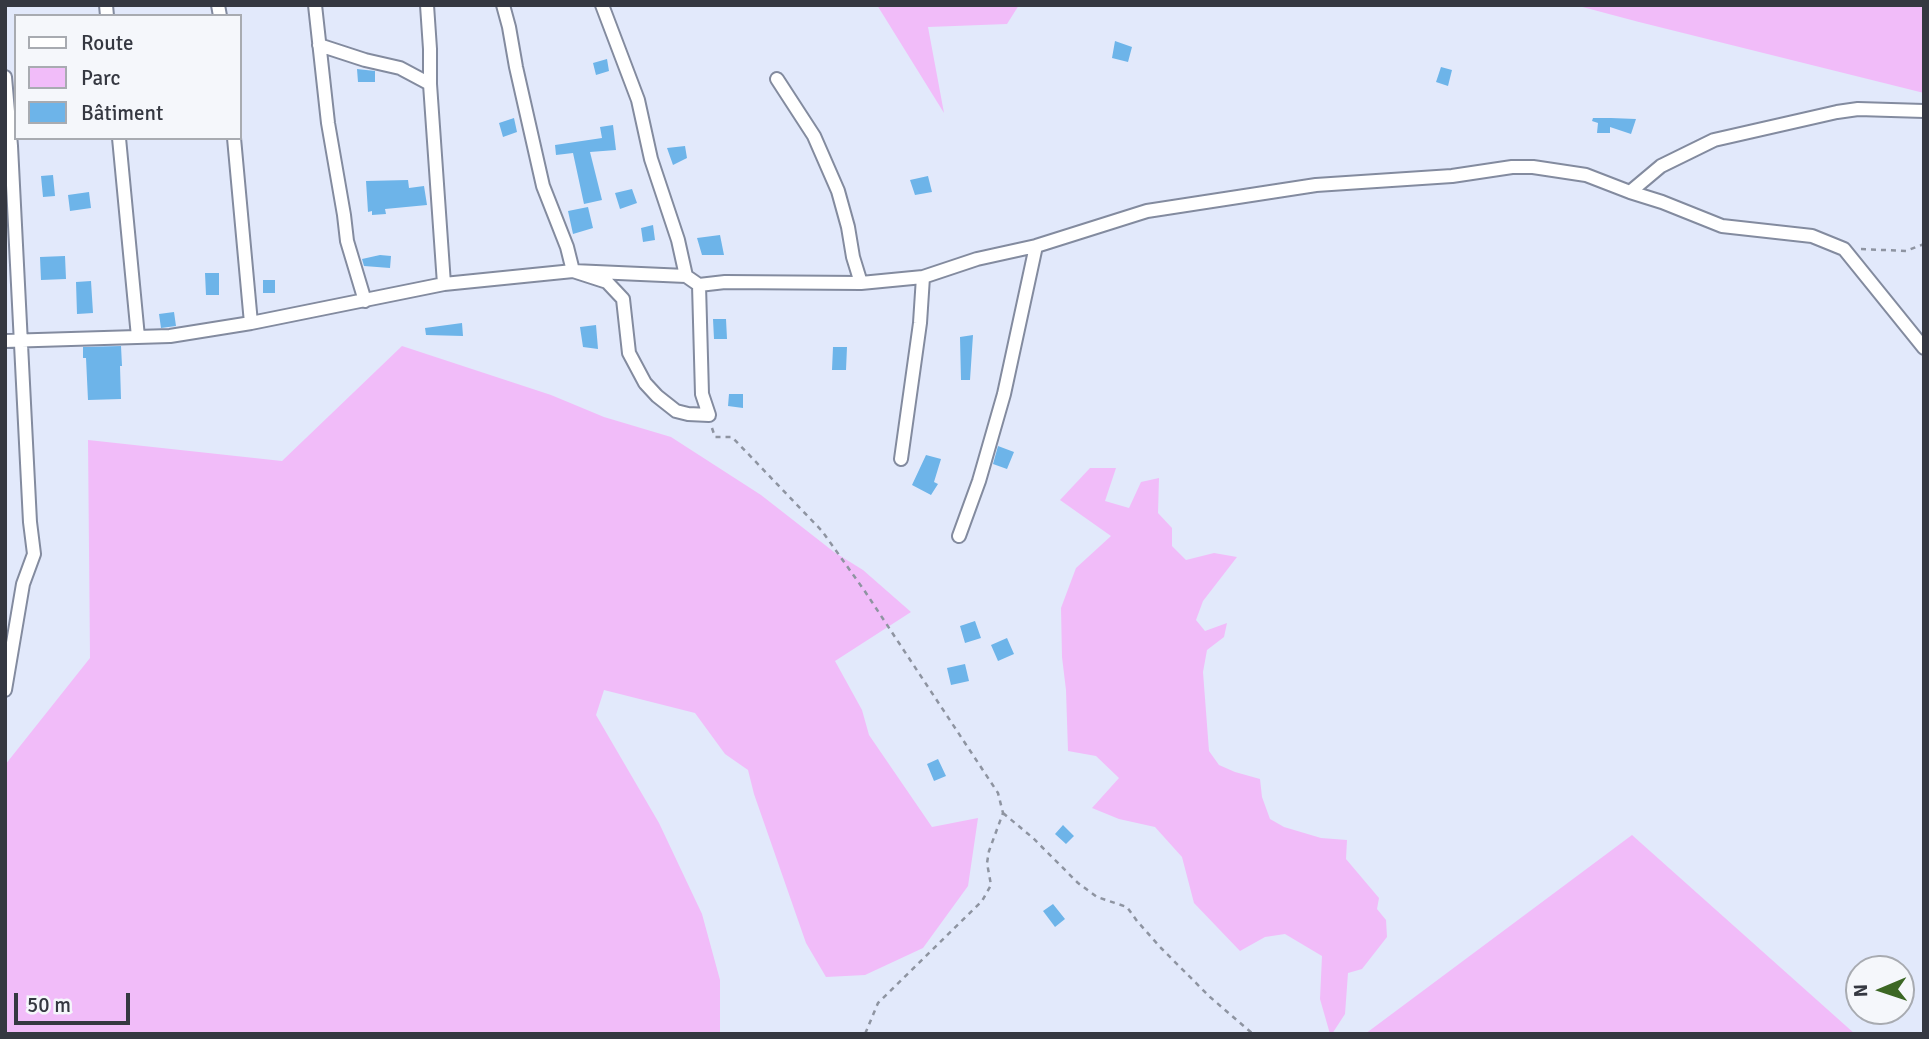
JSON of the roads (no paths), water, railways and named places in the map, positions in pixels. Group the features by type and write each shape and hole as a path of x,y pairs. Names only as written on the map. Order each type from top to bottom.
{"street":[{"path":"315,5 328,123 347,241 365,301"},
{"path":"427,5 444,284"},
{"path":"503,5 542,186 567,247 573,271"},
{"path":"602,5 638,100 651,159 678,240 686,276"},
{"path":"319,45 400,68 430,84"},
{"path":"5,77 34,554 23,584 5,690"},
{"path":"777,79 814,136 838,191 861,282"},
{"path":"1630,192 1661,166 1714,140 1858,109 1924,111"},
{"path":"119,140 138,337"},
{"path":"234,140 251,323"},
{"path":"5,341 170,336 251,323 444,284 573,271 686,276 699,285 725,282 861,282 923,277 977,259 1036,246 1147,211 1316,185 1452,176 1512,167 1532,167 1586,175 1722,226 1812,236 1844,249 1924,348"},
{"path":"958,536 979,481 1004,394 1036,246"},
{"path":"573,271 607,282 623,299 629,353 645,383 657,396 676,411 709,415 702,394 699,285"},
{"path":"901,458 920,323 923,277"}]}
